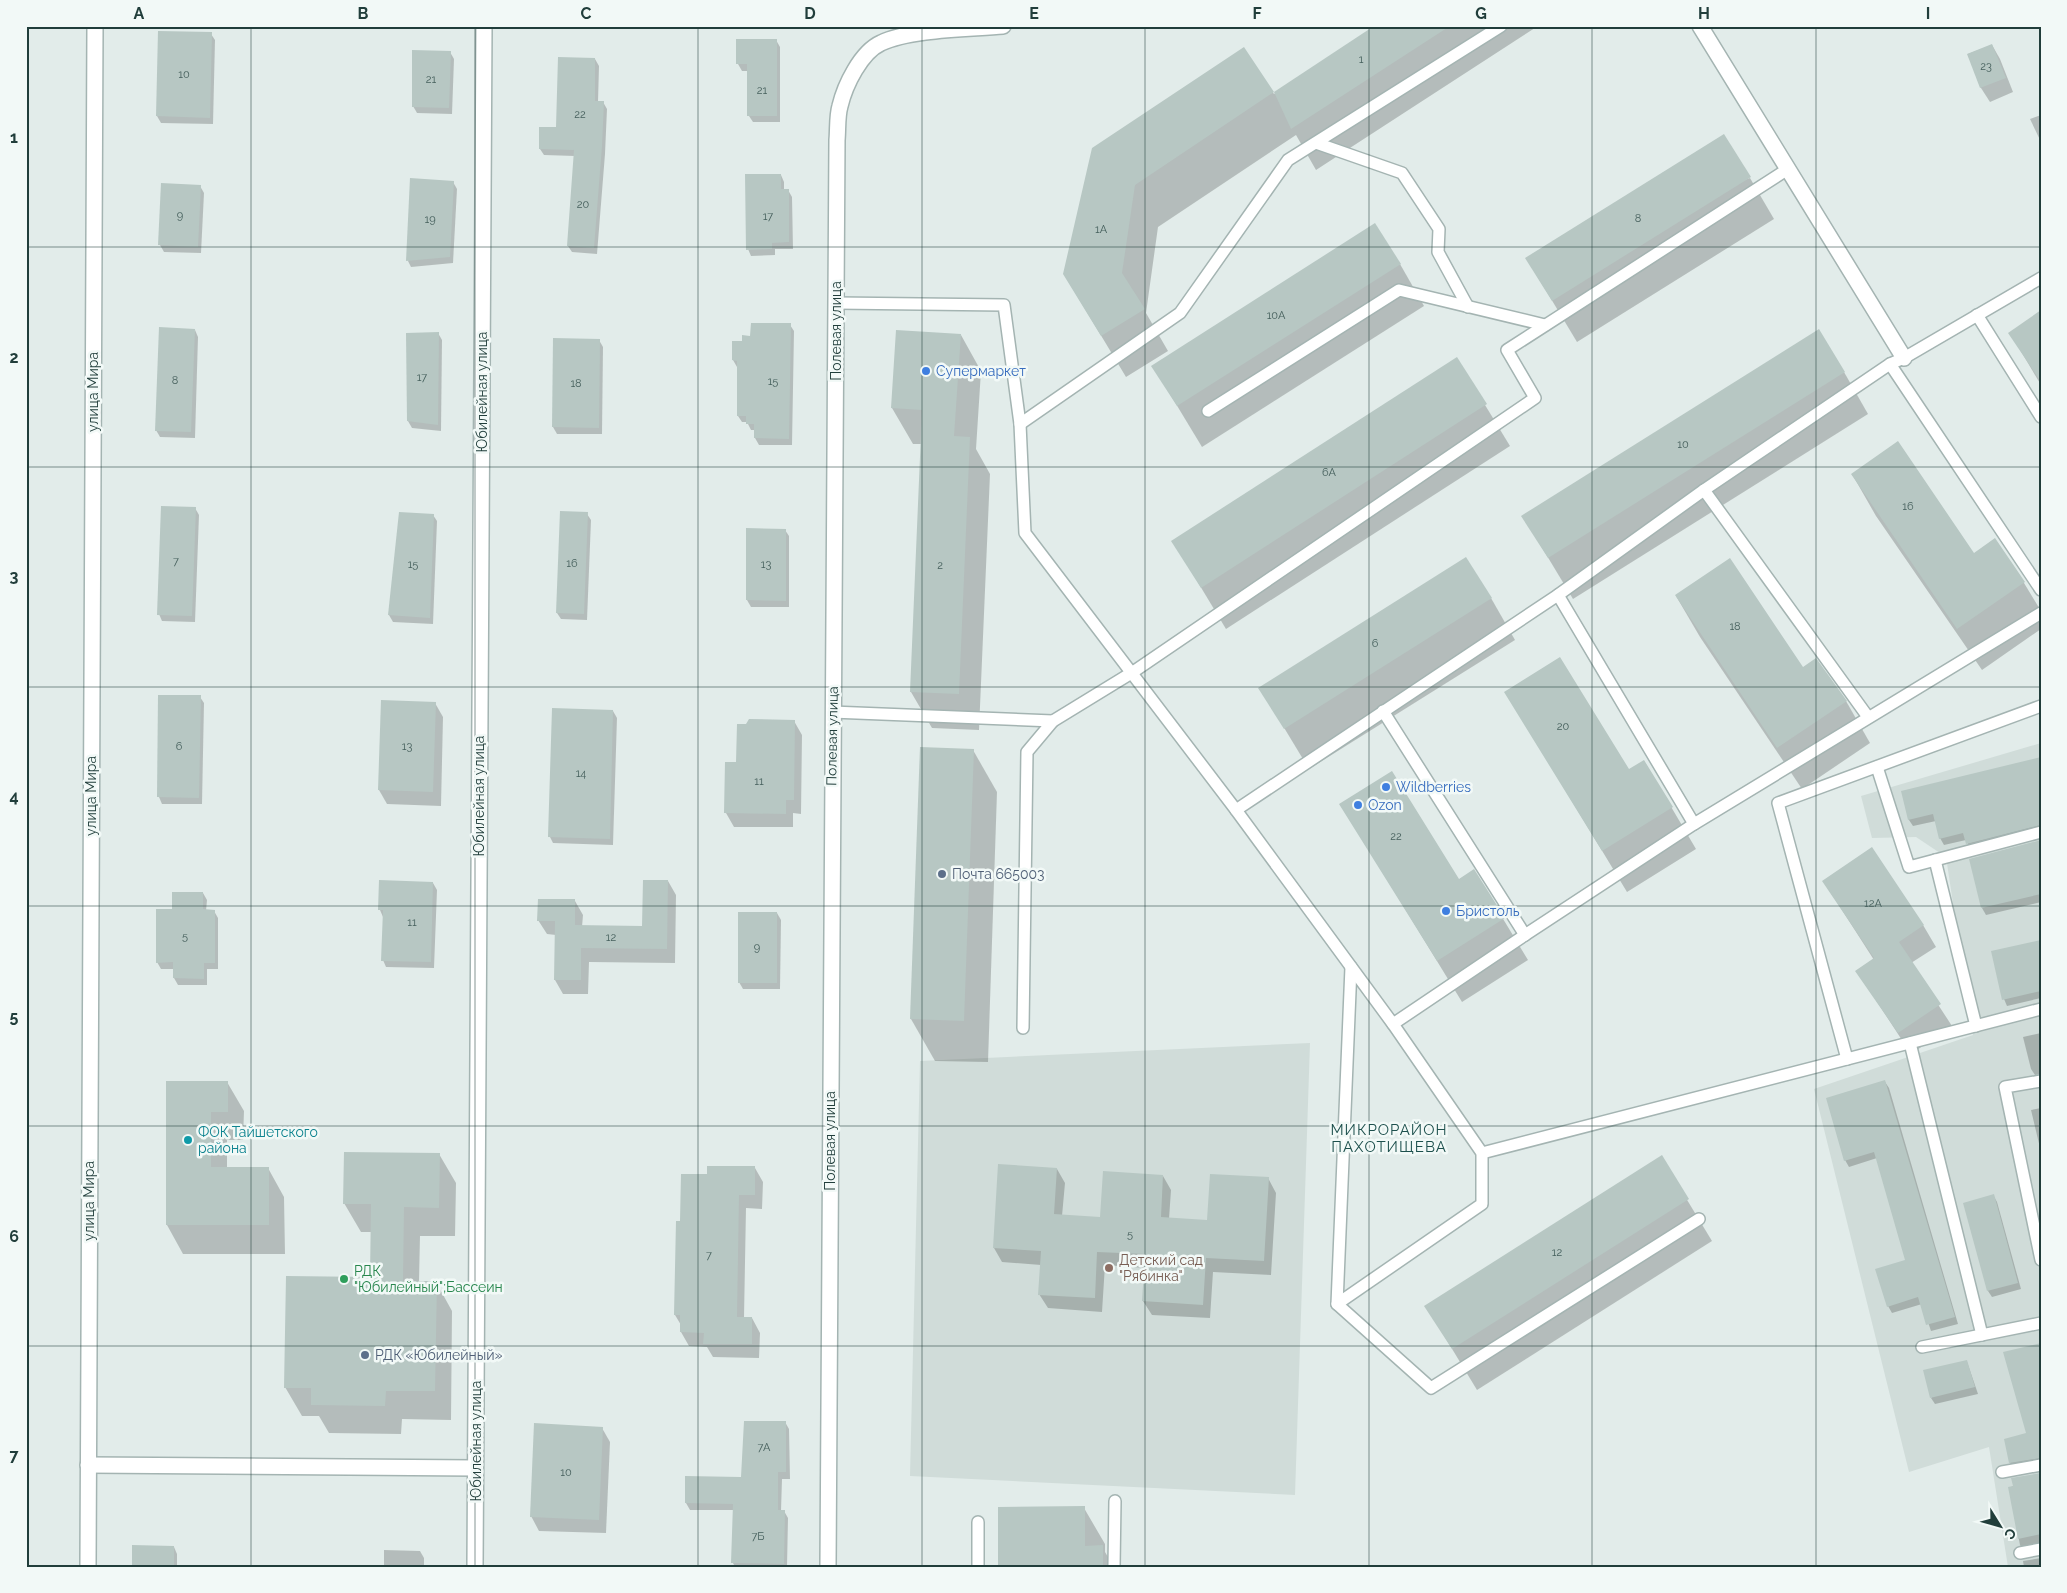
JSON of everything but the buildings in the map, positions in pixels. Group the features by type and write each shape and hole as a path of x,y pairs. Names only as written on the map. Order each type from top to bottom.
{"street":[{"name":"улица Мира","path":"88,1567 95,26"},
{"name":"Юбилейная улица","path":"475,1567 484,26"},
{"name":"Полевая улица","path":"828,1567 832,712 837,140 840,106 851,76 863,56 880,43 910,34 1002,26"},
{"path":"1700,26 1788,169 1897,361"},
{"path":"88,1465 475,1468"}],"lane":[{"path":"1020,424 1180,313 1288,160 1501,26"},
{"path":"1316,143 1402,174 1439,229 1438,252 1468,307"},
{"path":"1023,1028 1027,752 1052,721 1132,672 1534,398 1507,350 1788,169"},
{"path":"1236,810 1558,595 1704,490 1897,361 2041,278"},
{"path":"1208,412 1399,290 1545,325"},
{"path":"836,303 1004,305 1020,424 1025,532 1236,810 1393,1024 1482,1154 1482,1204 1337,1304"},
{"path":"1977,315 2041,417"},
{"path":"1897,361 2041,590"},
{"path":"1704,490 1868,717"},
{"path":"1558,595 1694,824"},
{"path":"1393,1024 1694,824 2041,613"},
{"path":"1847,1059 1778,803 2041,706"},
{"path":"1383,711 1525,935"},
{"path":"832,712 1052,721"},
{"path":"1877,766 1909,867 2041,832"},
{"path":"1935,860 1976,1026"},
{"path":"1337,1304 1351,967"},
{"path":"1482,1154 2041,1009"},
{"path":"1910,1043 1982,1335"},
{"path":"2041,1081 2005,1087 2041,1260"},
{"path":"1337,1304 1431,1388 1699,1219"},
{"path":"1922,1347 2041,1323"},
{"path":"2002,1472 2041,1465"},
{"path":"1114,1567 1115,1501"},
{"path":"978,1522 978,1567"},
{"path":"2020,1553 2041,1549"}],"shaded area":[{"path":"2041,743 2041,1567 2008,1567 1989,1447 1909,1472 1814,1089 1973,1035 1946,857 1916,837 1872,838 1861,796"},
{"name":"Детский сад \"Рябинка\"","path":"1310,1043 1295,1495 910,1476 920,1061"}],"place":[{"name":"Супермаркет","path":"926,371"},
{"name":"Wildberries","path":"1386,787"},
{"name":"Ozon","path":"1358,805"},
{"name":"Почта 665003","path":"942,874"},
{"name":"Бристоль","path":"1446,911"},
{"name":"ФОК Тайшетского района","path":"188,1140"},
{"name":"Детский сад \"Рябинка\"","path":"1109,1268"},
{"name":"РДК \"Юбилейный\";Бассеин","path":"344,1279"},
{"name":"РДК «Юбилейный»","path":"365,1355"}],"district":[{"name":"МИКРОРАЙОН ПАХОТИЩЕВА","path":"1389,1138"}]}
